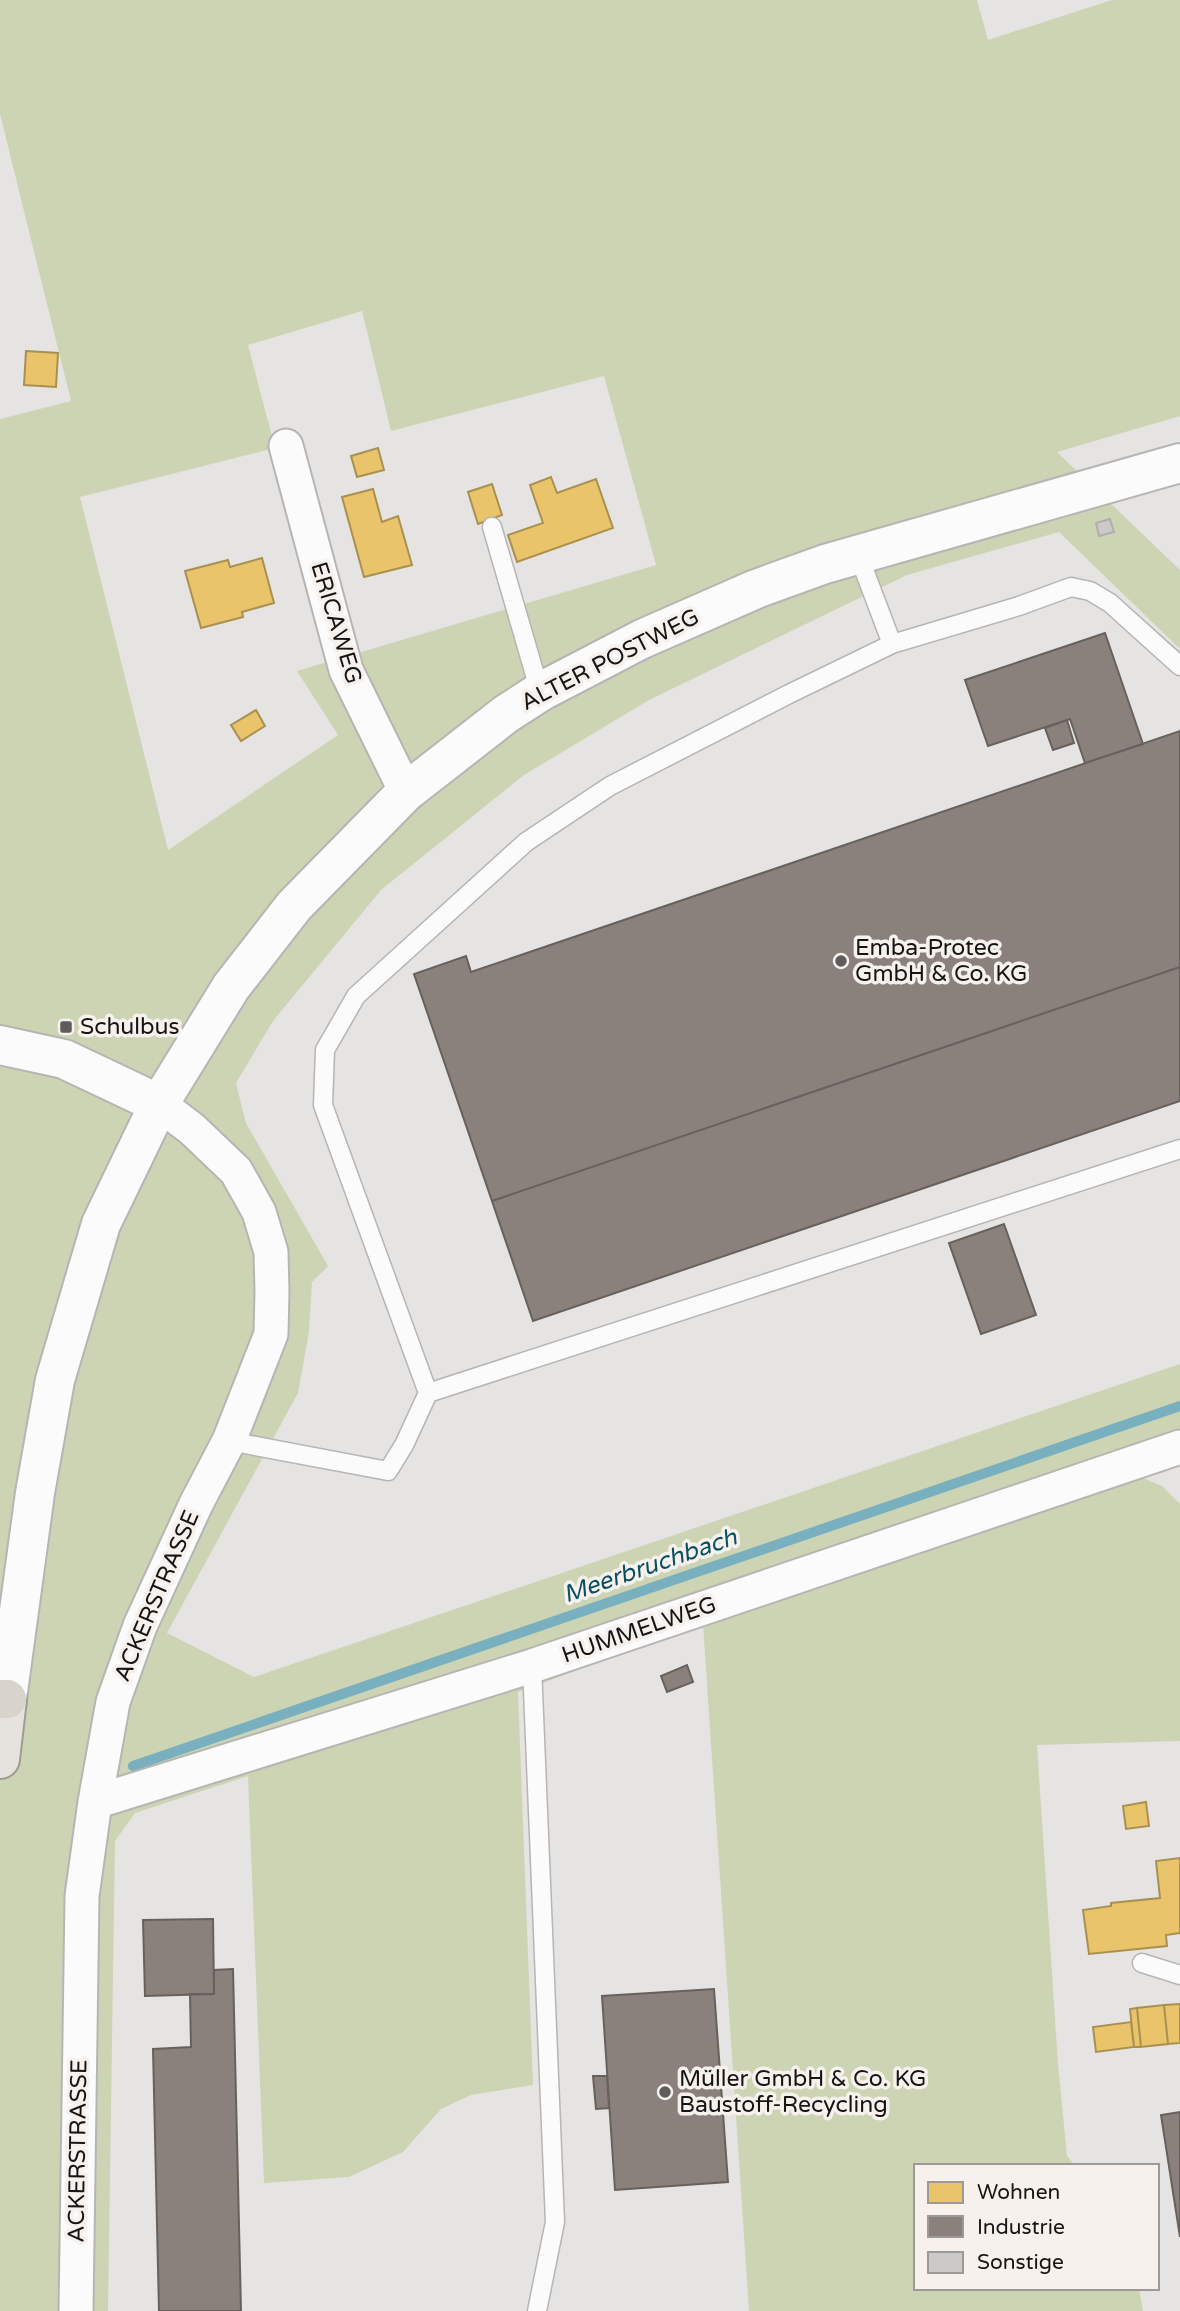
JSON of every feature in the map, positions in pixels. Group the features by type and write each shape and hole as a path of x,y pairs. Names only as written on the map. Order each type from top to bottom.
{"main road":[{"path":"0,1759 3,1699"}],"street":[{"name":"ERICAWEG","path":"286,446 346,670 406,792"},
{"name":"ALTER POSTWEG","path":"3,1699 55,1380 101,1224 159,1104 231,987 294,906 406,792 506,714 540,692 642,639 756,589 858,554 1180,463"},
{"path":"0,1045 64,1059 159,1104"},
{"name":"ACKERSTRASSE","path":"76,2311 82,1896 113,1702 140,1626 196,1504 229,1441 271,1334 271,1252 259,1212 236,1171 192,1129 159,1104"},
{"name":"HUMMELWEG","path":"95,1802 532,1666 1180,1447"}],"lane":[{"path":"492,527 540,692"},
{"path":"858,554 892,644"},
{"path":"229,1441 388,1471 404,1446 428,1393 323,1105 325,1049 356,996 526,842 610,786 892,644 1019,606 1071,587 1090,591 1110,603 1180,666"},
{"path":"428,1393 1180,1149"},
{"path":"532,1666 555,2222 537,2311"},
{"path":"1142,1963 1180,1975"}],"green space":[{"path":"0,0 977,0 988,40 1112,0 1180,0 1180,416 1057,452 1180,570 1180,649 1059,532 907,575 649,700 524,775 381,890 273,1021 236,1083 246,1123 328,1266 312,1282 309,1332 298,1393 167,1633 254,1677 1180,1364 1180,1459 1136,1475 1162,1486 1180,1504 1180,1741 1037,1745 1058,2064 1067,2156 1074,2164 914,2164 914,2290 1139,2290 1143,2311 749,2311 703,1624 518,1692 533,2085 471,2095 441,2109 403,2152 349,2177 264,2183 248,1776 135,1813 115,1841 108,2311 0,2311 0,419 71,401 0,114","holes":["362,311 391,431 604,376 656,565 297,671 338,735 168,850 80,497 275,448 248,345"]}],"building: Wohnen":[{"path":"26,351 58,353 56,387 24,385"},
{"path":"378,448 384,470 357,477 351,456"},
{"path":"551,477 557,493 596,479 613,528 517,562 508,535 543,523 530,485"},
{"path":"492,484 502,515 478,524 468,492"},
{"path":"373,489 382,522 398,516 412,565 364,577 342,497"},
{"path":"262,558 274,603 242,612 243,617 201,628 185,571 228,560 230,567"},
{"path":"256,710 265,726 241,741 231,725"},
{"path":"1146,1802 1149,1826 1126,1829 1123,1806"},
{"path":"1180,1858 1180,1933 1166,1935 1167,1946 1089,1954 1083,1910 1111,1906 1111,1903 1160,1898 1156,1861"},
{"path":"1180,2004 1180,2043 1168,2044 1164,2005"},
{"path":"1164,2005 1168,2044 1141,2047 1137,2008"},
{"path":"1137,2008 1141,2047 1134,2047 1130,2009"},
{"path":"1131,2022 1134,2047 1096,2052 1093,2027"}],"building: Industrie":[{"path":"1105,633 1143,744 1085,763 1070,719 988,746 965,680"},
{"path":"1067,720 1074,743 1053,750 1045,728"},
{"name":"Emba-Protec GmbH & Co. KG","path":"1180,731 1180,967 492,1201 414,974 466,956 471,972"},
{"path":"1180,967 1180,1101 533,1321 492,1201"},
{"path":"1004,1224 1036,1315 981,1334 949,1243"},
{"path":"687,1665 693,1682 667,1692 661,1676"},
{"path":"213,1919 214,1994 145,1996 143,1920"},
{"path":"233,1969 241,2311 159,2311 153,2049 191,2047 190,1994 214,1994 214,1970"},
{"name":"Müller GmbH & Co. KG Baustoff-Recycling","path":"714,1989 728,2182 615,2190 602,1996"},
{"path":"593,2076 607,2076 609,2108 596,2109"},
{"path":"1180,2112 1180,2237 1161,2115"}],"building: Sonstige":[{"path":"1110,519 1114,532 1099,536 1096,523"}],"waterway":[{"name":"Meerbruchbach","path":"133,1766 1180,1406"}],"place":[{"name":"Emba-Protec GmbH & Co. KG","path":"841,961"},
{"name":"Schulbus","path":"66,1027"},
{"name":"Müller GmbH & Co. KG Baustoff-Recycling","path":"665,2092"}]}
